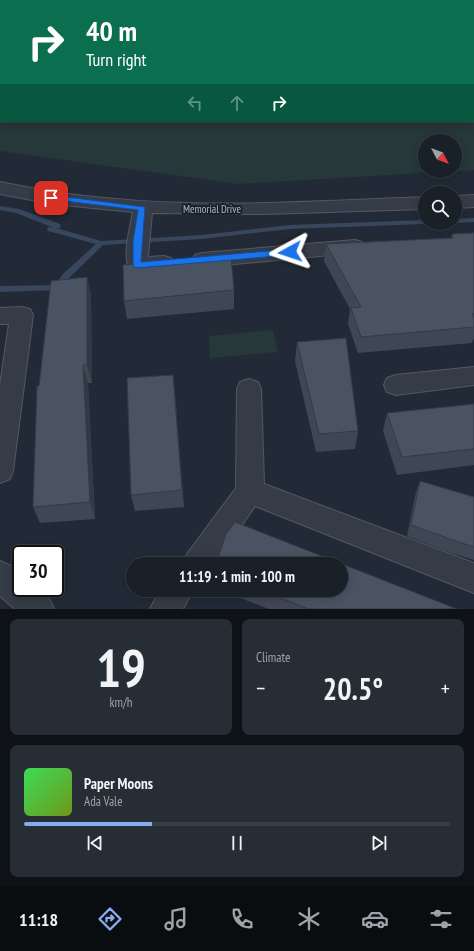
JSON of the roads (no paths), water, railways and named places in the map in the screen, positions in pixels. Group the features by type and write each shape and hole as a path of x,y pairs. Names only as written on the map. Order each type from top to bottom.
{"street":[{"name":"Memorial Drive","path":"0,188 78,202 143,208 234,210 418,203"},
{"path":"462,202 474,201"},
{"path":"143,208 138,241 137,266 372,245"},
{"path":"0,316 22,315 0,471"},
{"path":"396,385 474,376"},
{"path":"202,557 250,491 249,389"},
{"path":"250,491 474,578"},
{"path":"0,576 39,609"},
{"path":"165,609 173,597"}],"waterway":[{"path":"0,208 17,211 57,226"},
{"path":"462,221 474,220"},
{"path":"101,243 202,237 290,227 418,222"},
{"path":"51,229 101,243"},
{"path":"0,289 57,288 66,276 101,243"}]}
